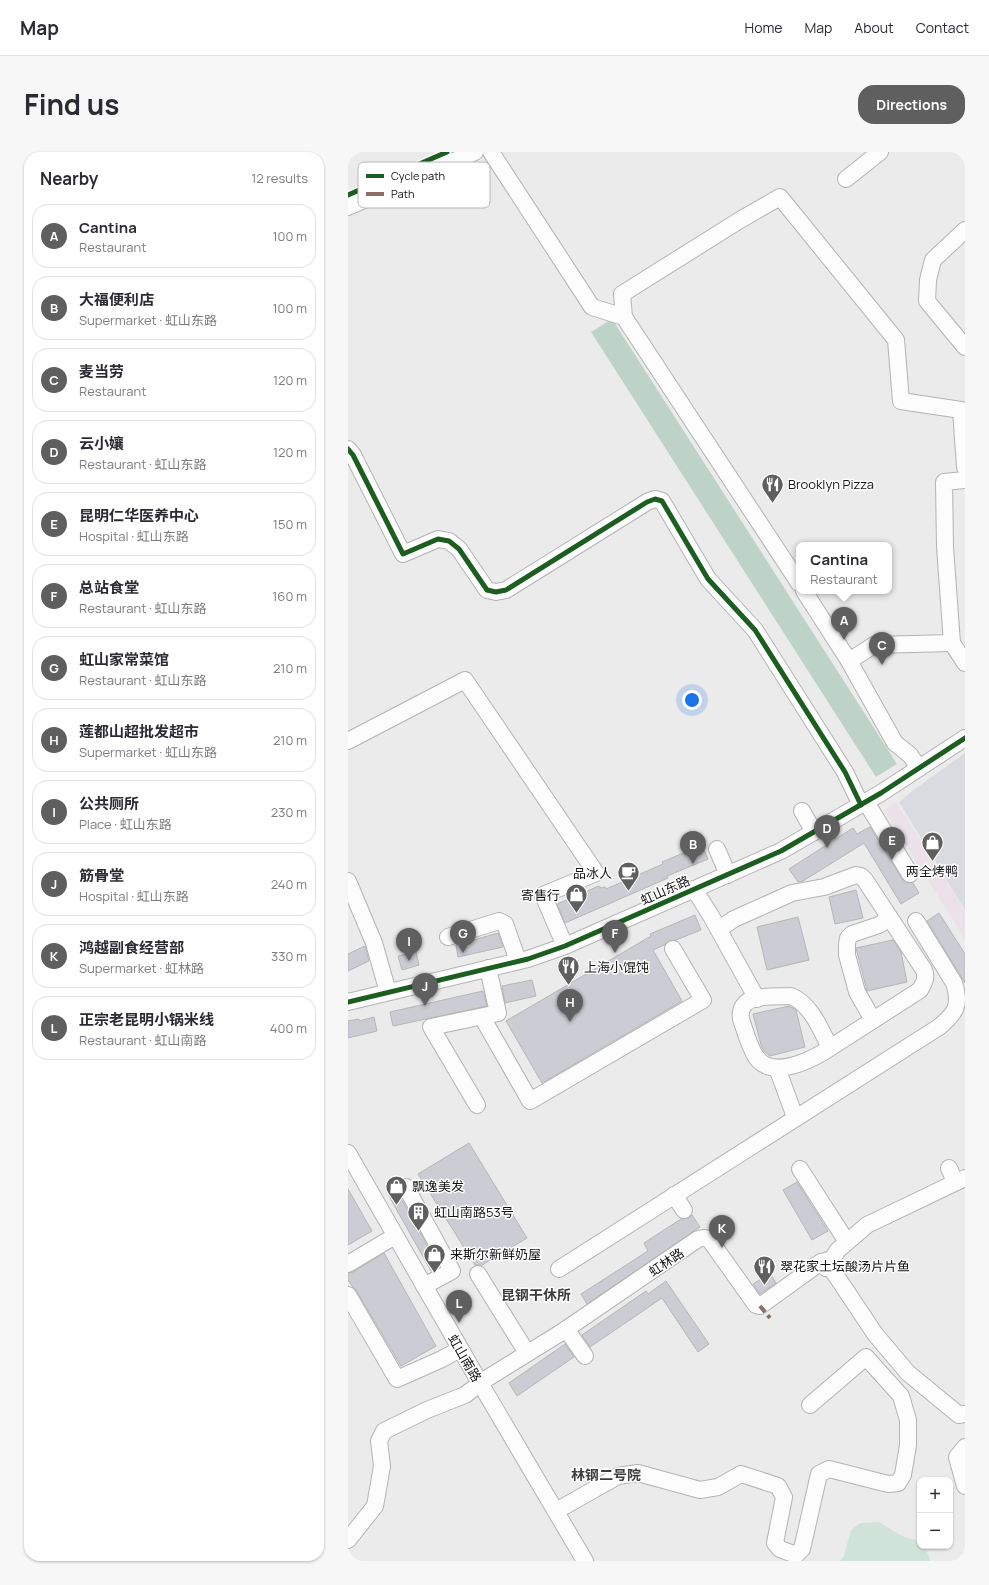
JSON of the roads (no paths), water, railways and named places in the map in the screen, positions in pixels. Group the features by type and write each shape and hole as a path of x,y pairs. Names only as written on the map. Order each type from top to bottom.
{"street":[{"path":"425,162 448,152"},
{"path":"452,162 475,152"},
{"path":"491,152 592,307 624,317"},
{"path":"846,179 880,152"},
{"path":"348,195 358,191"},
{"path":"796,578 624,317 622,294 740,220 780,197 896,340 901,401 961,410 965,467"},
{"path":"348,207 358,203"},
{"path":"965,230 933,260 928,280 927,301 965,347"},
{"path":"348,449 353,455 403,554 438,539 449,541 459,549 487,590 496,592 506,590 648,502 655,499 662,501 708,579 756,630 910,874"},
{"path":"965,480 944,482 945,547 952,643 965,663"},
{"path":"806,594 849,661 895,743 910,755 919,768"},
{"path":"849,661 874,645 952,643"},
{"path":"348,741 465,680 596,873 543,896 565,946"},
{"name":"虹山东路","path":"348,1002 547,954 694,889 764,860 864,803 965,738"},
{"path":"802,811 814,832"},
{"path":"717,849 728,875"},
{"path":"718,929 734,919 792,893 824,887 856,875 860,876 864,880 924,970 926,975 920,990 830,1048 812,1058 777,1068 764,1065 756,1057 741,1019 741,1007 750,999 791,996 797,998 807,1008 830,1048"},
{"path":"348,881 374,943 388,992"},
{"path":"694,889 757,999"},
{"path":"873,1020 857,992 847,955 848,938 852,934 879,925 890,918"},
{"path":"448,937 499,921 505,924 518,962"},
{"path":"559,1269 939,1027 951,1017 956,1008 958,995 954,983 916,921"},
{"path":"482,1017 530,1101 703,1000 673,949"},
{"path":"477,1105 431,1027 498,1013 488,968"},
{"path":"777,1068 796,1117"},
{"name":"虹山南路","path":"348,1153 480,1384 585,1561"},
{"path":"949,1168 961,1182"},
{"path":"800,1170 847,1242"},
{"name":"虹林路","path":"348,1540 375,1506 382,1466 379,1441 384,1431 427,1410 465,1395 561,1328 698,1240 703,1238 709,1239 756,1305 760,1306 782,1288 821,1262 828,1265 838,1250 867,1225 877,1219 961,1182"},
{"path":"406,1187 452,1271 424,1286"},
{"path":"674,1195 684,1210"},
{"path":"348,1252 393,1231"},
{"path":"348,1264 393,1231"},
{"path":"828,1265 876,1334 908,1373 959,1415 965,1414"},
{"path":"478,1274 527,1353"},
{"path":"348,1295 397,1379 442,1359 460,1349"},
{"path":"561,1328 585,1356"},
{"path":"556,1511 618,1476 638,1474 700,1490 718,1487 741,1474 778,1486 784,1497 775,1543 780,1550 796,1555 802,1549 819,1474 828,1469 888,1484 898,1482 904,1475 908,1445 908,1420 901,1396 866,1357 810,1405"},
{"path":"965,1447 957,1457 965,1486"}],"place":[{"name":"Brooklyn Pizza","path":"772,504"},
{"name":"Cantina","path":"844,640"},
{"name":"麦当劳","path":"882,665"},
{"name":"云小孃","path":"827,848"},
{"name":"昆明仁华医养中心","path":"892,860"},
{"name":"两全烤鸭","path":"932,862"},
{"name":"大福便利店","path":"693,864"},
{"name":"品冰人","path":"628,892"},
{"name":"寄售行","path":"576,914"},
{"name":"虹山家常菜馆","path":"463,953"},
{"name":"总站食堂","path":"615,953"},
{"name":"公共厕所","path":"409,961"},
{"name":"上海小馄饨","path":"568,986"},
{"name":"筋骨堂","path":"425,1006"},
{"name":"莲都山超批发超市","path":"570,1022"},
{"name":"飘逸美发","path":"396,1206"},
{"name":"虹山南路53号","path":"419,1232"},
{"name":"鸿越副食经营部","path":"722,1248"},
{"name":"来斯尔新鲜奶屋","path":"435,1274"},
{"name":"翠花家土坛酸汤片片鱼","path":"765,1286"},
{"name":"正宗老昆明小锅米线","path":"459,1323"}],"district":[{"name":"昆钢干休所","path":"536,1294"},
{"name":"林钢二号院","path":"606,1474"}]}
